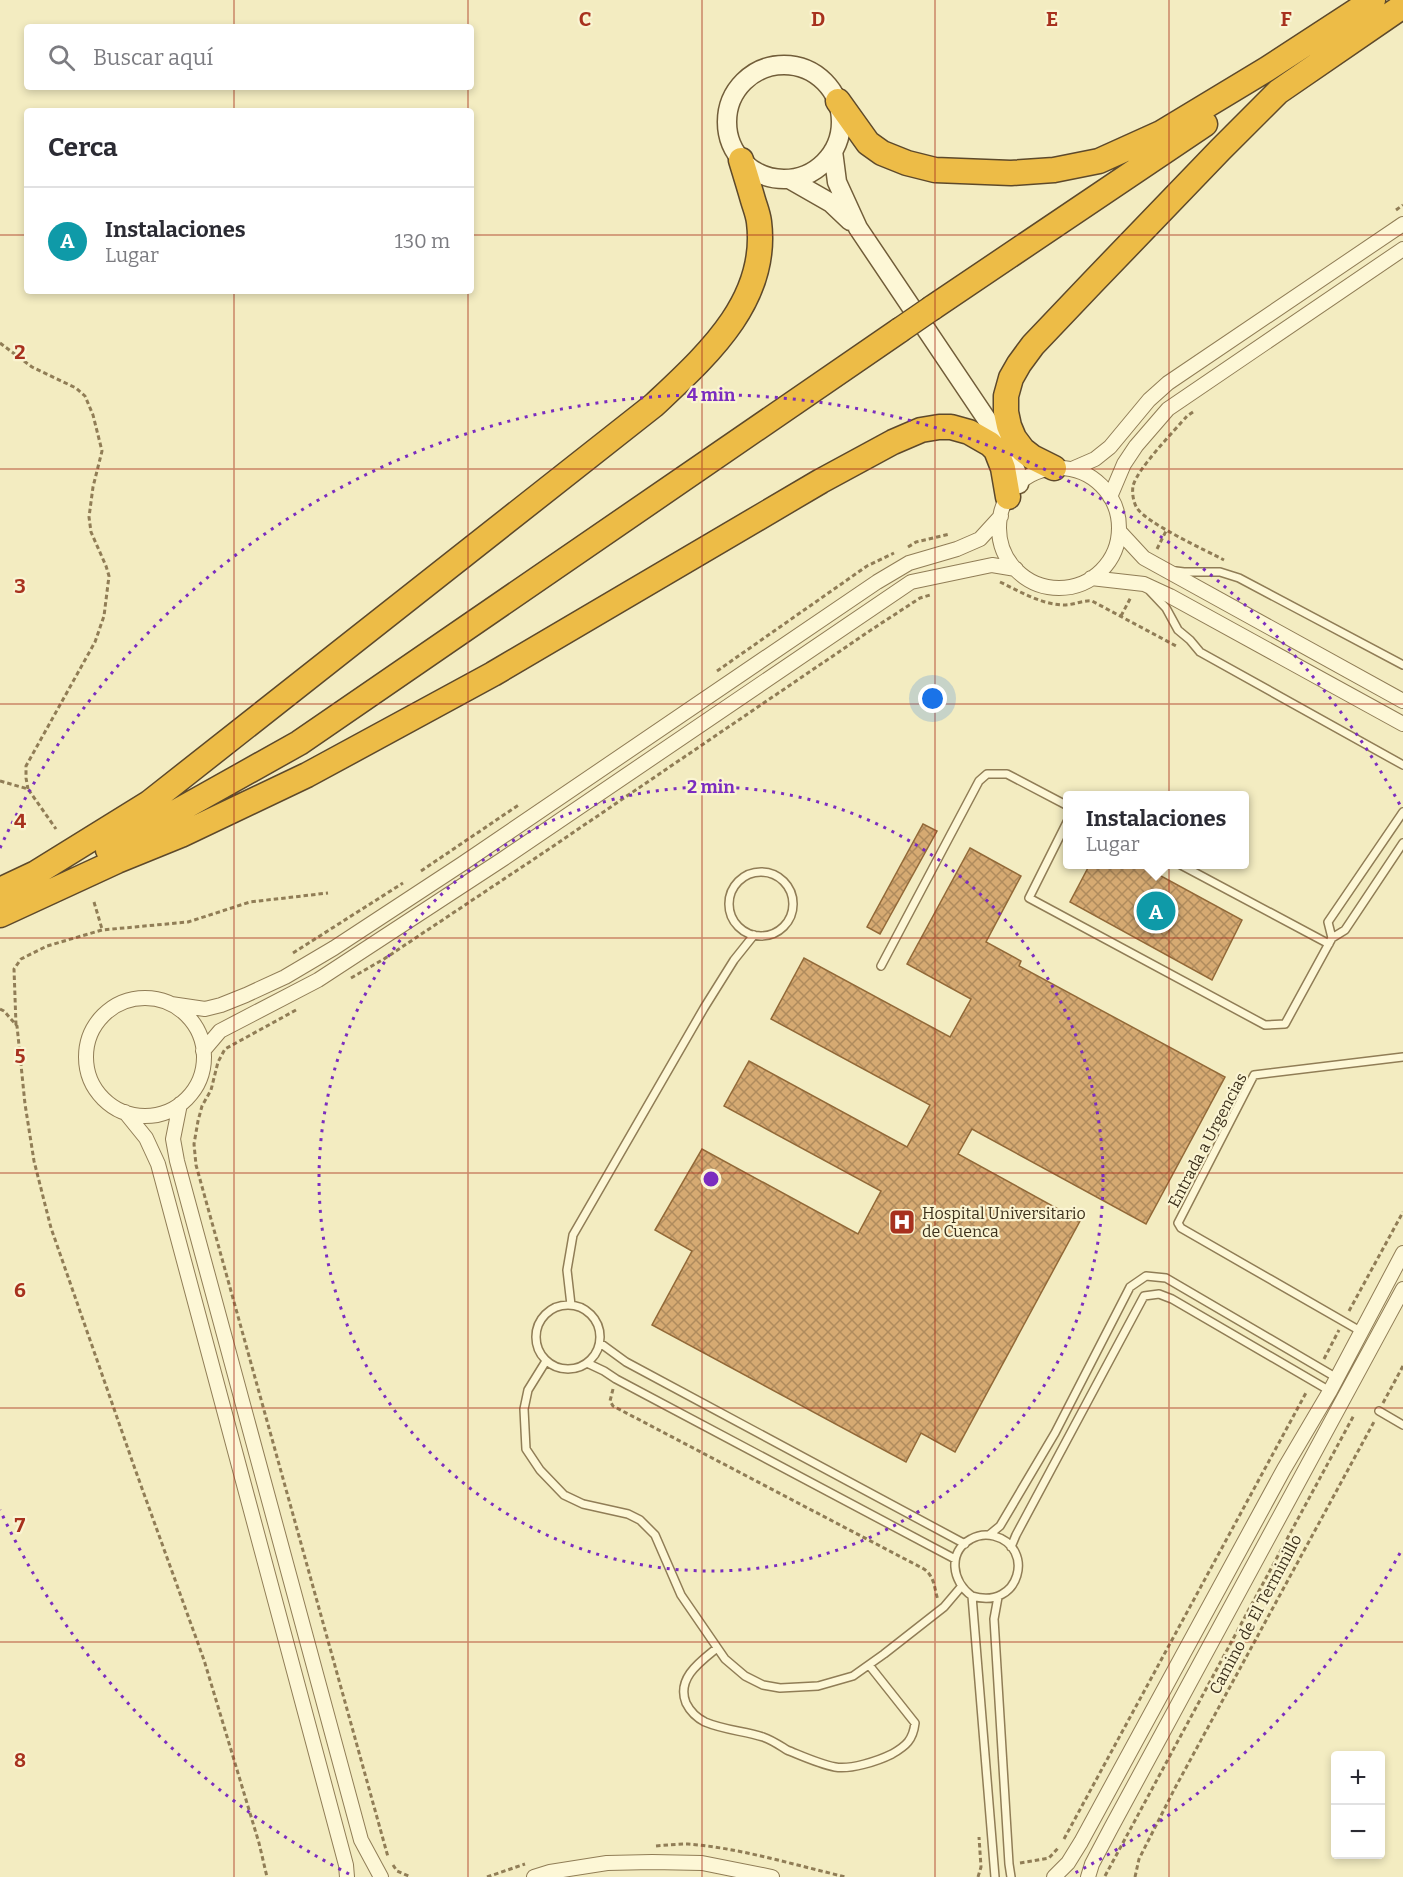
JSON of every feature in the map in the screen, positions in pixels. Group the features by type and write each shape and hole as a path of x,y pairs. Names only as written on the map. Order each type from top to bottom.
{"highway":[{"path":"838,101 868,143 882,153 907,163 935,170 1011,173 1054,170 1099,161 1161,133 1267,69 1373,0"},
{"path":"0,904 135,836 299,743 932,308 1392,0"},
{"path":"1055,470 1023,450 1009,426 1006,396 1011,378 1019,364 1092,283 1278,92 1403,6"},
{"path":"0,890 36,873 148,803 654,405 699,362 728,330 750,289 760,253 759,220 741,160"},
{"path":"0,915 117,861 181,835 307,775 493,674 821,481 893,442 921,430 939,426 951,428 969,432 990,444 996,450 1003,468 1009,499"}],"street":[{"path":"787,64 808,70 826,82 838,101 840,132 833,151 818,168 804,176 789,179 771,178 755,171 741,160 730,141 727,119 733,97 746,79 755,72 787,64"},
{"path":"833,151 837,182 858,228 1004,445 1016,471 1000,535 1003,548 1016,569 1030,580 1047,586 1065,587 1083,583 1108,561 1115,547 1119,531 1116,510 1110,497 1094,479 1055,470 1016,457 1004,445"},
{"path":"789,179 831,203 858,228"},
{"path":"171,1004 193,1023 200,1036 203,1066 198,1080 180,1104 168,1111 139,1116 125,1112 98,1093 90,1079 86,1054 92,1030 102,1016 122,1002 147,998 204,1009 221,1005 285,977 334,948 877,582 909,562 957,549 980,538 1029,476 1095,459 1110,447 1149,400 1168,383 1403,224"},
{"path":"1110,497 1124,464 1136,446 1168,409 1403,249"},
{"path":"1119,531 1144,558 1159,567 1403,701"},
{"path":"203,1051 220,1031 327,974 503,859 911,582 992,565 1016,569"},
{"path":"1091,578 1120,580 1144,585 1170,596 1403,724"},
{"path":"180,1104 173,1138 177,1161 361,1840 381,1877"},
{"path":"125,1112 146,1138 159,1164 340,1842 347,1877"},
{"path":"1054,1877 1068,1863 1081,1842 1284,1468 1334,1385 1403,1253"},
{"path":"1088,1877 1092,1864 1403,1289"},
{"path":"534,1877 550,1872 607,1863 652,1862 702,1863 772,1877"}],"lane":[{"path":"1159,567 1184,572 1220,572 1239,578 1403,665"},
{"path":"1144,585 1166,608 1178,630 1200,652 1403,765"},
{"path":"881,966 979,781 987,774 1007,774 1063,803"},
{"path":"1330,941 1328,922 1403,812"},
{"path":"1063,830 1029,898 1265,1025 1285,1024 1330,941 1345,930 1403,843"},
{"path":"1189,869 1330,941"},
{"path":"767,872 783,881 789,888 793,906 786,923 780,930 763,936 754,935 738,927 732,919 729,911 730,892 741,878 750,874 767,872"},
{"path":"571,1305 567,1270 573,1235 704,1008 734,960 754,935"},
{"name":"Entrada a Urgencias","path":"1362,1332 1181,1228 1178,1224 1254,1075 1403,1057"},
{"path":"988,1535 1000,1526 1055,1433 1130,1287 1146,1276 1166,1278 1319,1368 1334,1385"},
{"path":"1011,1547 1143,1296 1159,1294 1172,1299 1312,1380 1334,1385"},
{"path":"571,1305 585,1310 596,1321 600,1343 593,1358 587,1363 571,1369 562,1369 546,1361 537,1346 537,1328 547,1313 562,1306 571,1305"},
{"path":"600,1343 626,1362 964,1544"},
{"path":"546,1361 528,1390 524,1409 526,1449 540,1470 564,1496 583,1504 628,1514 640,1520 655,1535 681,1595 725,1659 745,1676 763,1685 780,1688 818,1686 853,1676 944,1607 961,1587"},
{"path":"587,1363 955,1560"},
{"path":"1379,1411 1403,1425"},
{"path":"988,1535 997,1537 1011,1547 1016,1554 1018,1571 1011,1587 998,1598 989,1599 972,1596 961,1587 956,1577 955,1560 964,1544 980,1536 988,1535"},
{"path":"972,1596 995,1877"},
{"path":"998,1598 994,1619 1011,1877"},
{"path":"717,1648 699,1662 686,1682 685,1699 696,1717 727,1729 746,1731 774,1741 785,1749 836,1768 863,1765 886,1757 906,1746 914,1735 915,1723 869,1665"}],"path":[{"path":"0,344 32,367 76,388 85,396 93,415 102,451 93,487 89,517 91,532 109,576 104,615 95,642 26,766 28,789 56,830"},
{"path":"1167,529 1150,521 1137,508 1133,486 1150,460 1187,416 1196,410"},
{"path":"998,582 1027,597 1054,604 1068,605 1092,601 1181,649"},
{"path":"344,982 384,959 536,858 874,628 920,598 940,591"},
{"path":"0,781 28,789"},
{"path":"267,1877 204,1660 51,1228 32,1150 25,1104 16,1026 14,969 21,959 47,946 102,930 188,922 250,902 328,893"},
{"path":"94,902 102,930"},
{"path":"304,1005 225,1049 218,1062 211,1090 202,1106 198,1121 194,1144 196,1165 388,1858 397,1871 411,1877"},
{"path":"0,1009 16,1026"},
{"path":"1319,1368 1403,1212"},
{"name":"Camino de El Terminillo","path":"1135,1877 1140,1859 1170,1797 1403,1366"},
{"path":"616,1379 610,1401 613,1406 924,1569 930,1573 937,1598 944,1607"},
{"path":"1009,1864 1049,1858 1058,1849 1312,1380"},
{"path":"1105,1877 1358,1408"},
{"path":"978,1833 981,1868 978,1877"},
{"path":"981,1868 994,1866"}],"building":[{"path":"923,824 937,831 880,934 867,927"},
{"path":"970,848 1021,876 986,942 1021,961 1019,966 1225,1077 1146,1224 972,1129 958,1154 1080,1221 955,1452 921,1433 906,1462 652,1325 692,1251 655,1230 702,1149 858,1234 881,1191 724,1106 749,1061 907,1147 930,1105 771,1019 804,958 950,1037 971,999 907,964"},
{"path":"1087,869 1148,869 1242,920 1212,980 1070,902"}],"place":[{"name":"Instalaciones","path":"1156,911"},
{"name":"Hospital Universitario de Cuenca","path":"902,1222"}]}
